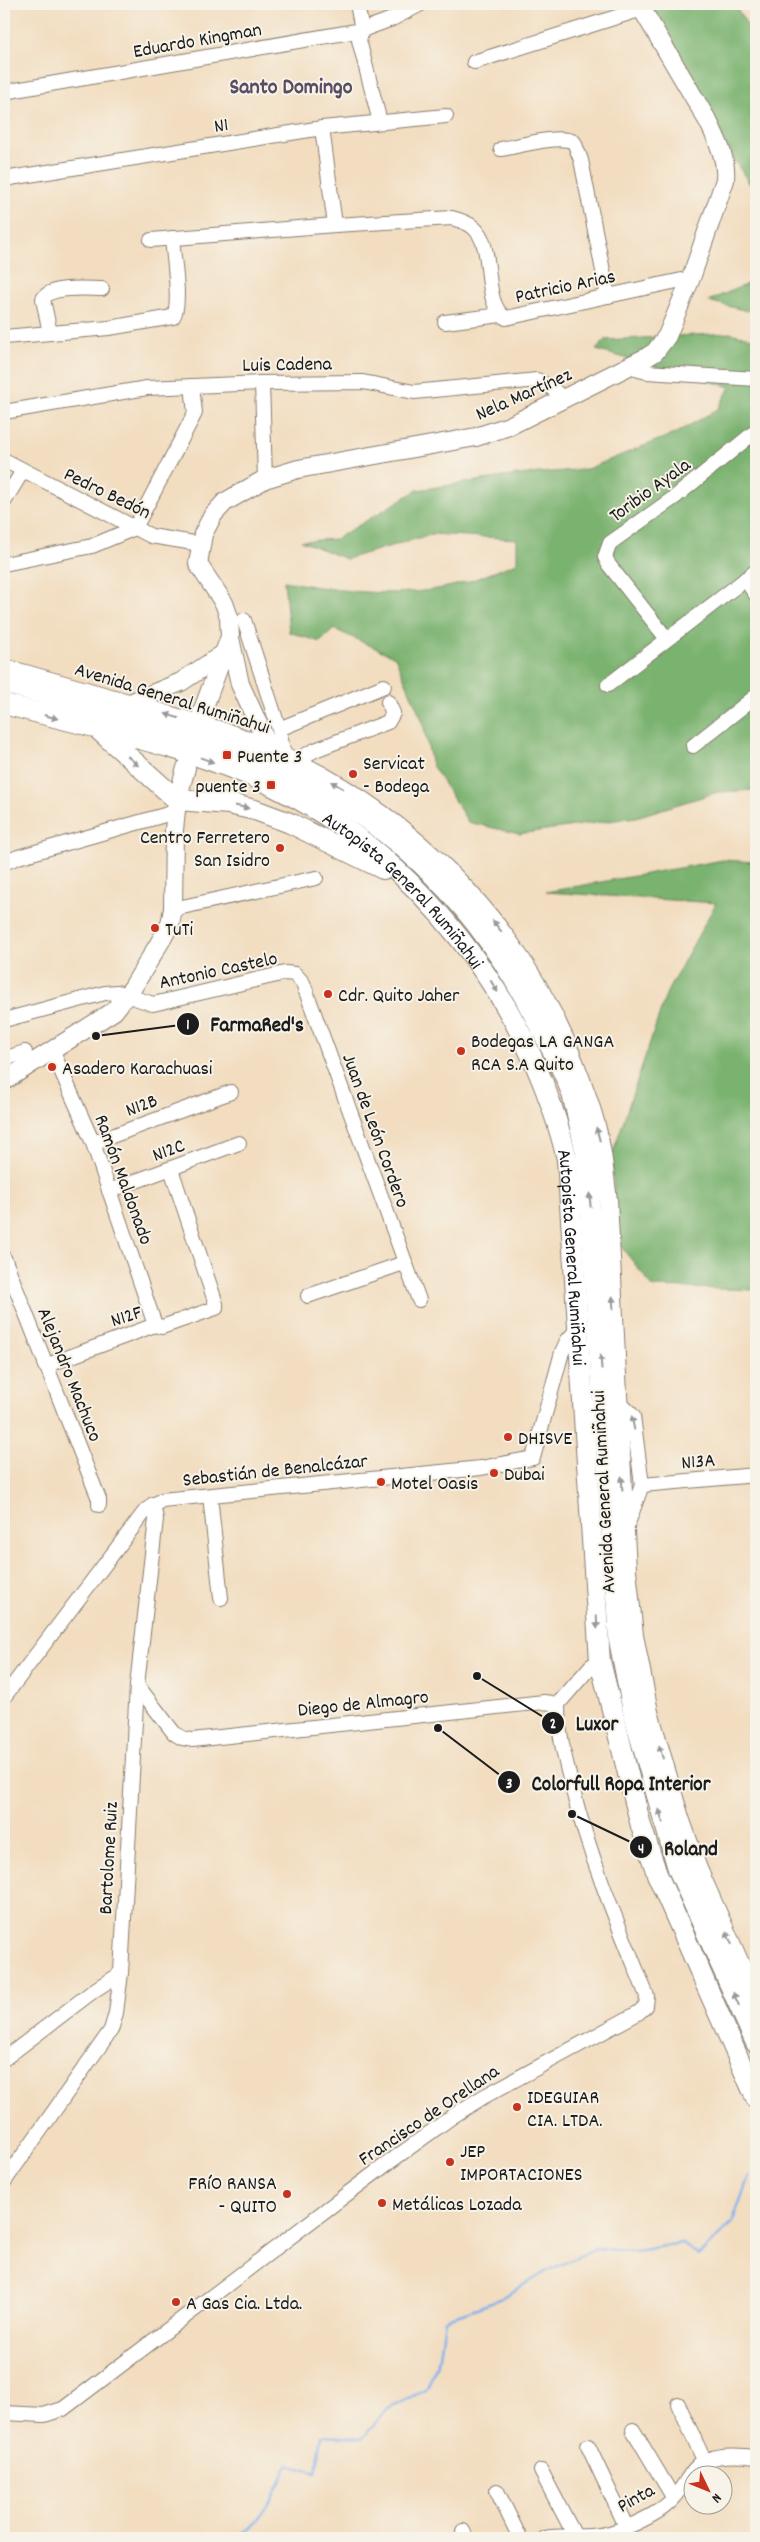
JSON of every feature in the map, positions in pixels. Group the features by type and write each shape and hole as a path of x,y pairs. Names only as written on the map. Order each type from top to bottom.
{"highway":[{"name":"Autopista General Rumiñahui","path":"4,683 199,738 255,759 308,784 358,812 398,841 447,889 478,926 519,985 571,1092 586,1152 619,1640 634,1716 678,1869 756,2043"},
{"name":"Autopista General Rumiñahui","path":"4,704 194,756 271,785 346,828 406,880 470,949 512,1014 557,1116 567,1159 580,1327 600,1661 638,1817 657,1874 756,2098"},
{"path":"96,728 176,806 229,804 256,810 290,823 406,880"}],"main road":[{"name":"Nela Martínez","path":"283,756 246,699 235,669 230,624 224,603 199,568 200,544 207,524 219,508 232,497 265,479 298,469 476,437 508,426 564,400 655,352 667,336 691,278 725,180 725,162 709,123 640,6"},
{"path":"202,712 230,637"},
{"path":"182,682 223,654"},
{"name":"Avenida General Rumiñahui","path":"4,668 130,703 237,736 283,756 353,793 388,818 471,893 508,940 530,973 554,1016 587,1095 600,1142 608,1199 625,1532 634,1635 649,1712 680,1818 698,1869 753,1988 756,1999"},
{"path":"130,703 182,682 199,679 211,684 229,682 241,690 246,699"},
{"path":"4,1081 108,1016 126,996 166,930 173,909 176,806 186,768"}],"street":[{"path":"357,4 362,30 359,40 380,122"},
{"name":"Eduardo Kingman","path":"4,92 362,30 392,19 421,4"},
{"path":"474,62 640,6"},
{"name":"N1","path":"4,179 322,128 446,116"},
{"path":"322,128 335,225"},
{"path":"501,149 554,140 568,139 574,142 581,160 608,296"},
{"name":"Patricio Arias","path":"151,240 335,225 452,218 474,228 481,238 495,303 501,315 514,318 691,278"},
{"path":"4,337 109,328 172,317 176,313 177,299 172,238"},
{"path":"50,333 43,299 46,295 57,290 102,289"},
{"path":"444,322 501,315"},
{"path":"633,365 639,370 647,372 756,379"},
{"name":"Luis Cadena","path":"4,412 148,388 262,383 363,382 414,392 538,380 552,388 564,400"},
{"path":"262,383 265,479"},
{"path":"4,564 92,546 135,528 195,413 192,386"},
{"name":"Toribio Ayala","path":"667,639 609,565 605,557 606,549 617,537 674,497 756,431"},
{"name":"Pedro Bedón","path":"4,460 22,472 151,536 200,544"},
{"path":"4,502 22,472"},
{"path":"608,685 756,571"},
{"path":"745,579 756,595"},
{"path":"244,620 279,729 283,756 315,750 388,722 393,713 388,702"},
{"path":"279,729 384,686"},
{"path":"693,746 756,696"},
{"path":"4,863 176,806"},
{"path":"173,909 316,878"},
{"name":"Antonio Castelo","path":"4,1020 105,993 117,992 153,1004 285,973 295,974"},
{"name":"Juan de León Cordero","path":"295,974 303,983 419,1300"},
{"name":"Ramón Maldonado","path":"52,1050 93,1143 155,1325"},
{"path":"4,1059 25,1052"},
{"name":"N12B","path":"93,1143 230,1092"},
{"name":"N12C","path":"110,1191 239,1143"},
{"name":"N12F","path":"45,1366 155,1325 162,1327 213,1310 216,1304 171,1169"},
{"name":"Alejandro Machuco","path":"4,1258 100,1505"},
{"path":"308,1296 404,1263"},
{"name":"Sebastián de Benalcázar","path":"153,1504 162,1500 481,1468 533,1458 562,1352 567,1341 580,1327"},
{"path":"618,1401 632,1416 642,1484 625,1532"},
{"name":"N13A","path":"642,1484 756,1475"},
{"path":"210,1496 221,1598"},
{"path":"4,1696 146,1510 153,1504"},
{"name":"Bartolome Ruiz","path":"4,2182 111,2030 116,2013 121,1973 137,1685 156,1519 153,1504"},
{"path":"558,1704 591,1666 600,1661"},
{"name":"Diego de Almagro","path":"137,1685 174,1732 182,1738 192,1740 544,1702 558,1704"},
{"name":"Francisco de Orellana","path":"4,2413 44,2415 63,2409 453,2116 483,2097 638,2013 646,2006 647,1996 605,1893 580,1818 561,1743 558,1704"},
{"path":"4,2059 96,1989 121,1973"},
{"path":"678,2404 704,2460 714,2456 737,2455 756,2457"},
{"path":"633,2430 673,2498"},
{"path":"588,2446 626,2526"},
{"name":"Pinta","path":"544,2538 592,2536 651,2516 664,2508 694,2468 704,2460"},
{"path":"541,2471 575,2536"},
{"path":"497,2491 520,2538"}],"green space":[{"path":"646,4 734,4 756,39 756,194 735,161"},
{"path":"756,272 756,308 747,311 708,301 747,284"},
{"path":"730,333 756,339 756,790 718,792 636,817 519,834 468,822 432,765 422,720 395,657 334,629 320,642 289,632 284,581 374,593 397,593 441,588 470,581 517,563 517,539 433,534 346,559 301,541 336,539 417,490 517,475 587,469 678,432 718,409 730,387 596,350 605,340"},
{"path":"723,860 756,862 756,1290 653,1287 619,1244 611,1158 667,992 716,903 546,892"}],"waterway":[{"path":"234,2538 244,2533 260,2517 288,2465 316,2473 322,2436 363,2438 388,2408 426,2390 440,2357 445,2319 494,2302 549,2270 596,2249 636,2251 681,2243 699,2255 732,2223 749,2176"}],"place":[{"name":"Puente 3","path":"227,755"},
{"name":"Servicat - Bodega","path":"353,774"},
{"name":"puente 3","path":"271,785"},
{"name":"Centro Ferretero San Isidro","path":"280,848"},
{"name":"TuTi","path":"155,928"},
{"name":"Cdr. Quito Jaher","path":"328,994"},
{"name":"FarmaRed's","path":"96,1036"},
{"name":"Bodegas LA GANGA RCA S.A Quito","path":"461,1051"},
{"name":"Asadero Karachuasi","path":"52,1067"},
{"name":"DHISVE","path":"508,1437"},
{"name":"Dubai","path":"494,1473"},
{"name":"Motel Oasis","path":"381,1482"},
{"name":"Luxor","path":"477,1676"},
{"name":"Colorfull Ropa Interior","path":"438,1728"},
{"name":"Roland","path":"572,1814"},
{"name":"IDEGUIAR CIA. LTDA.","path":"517,2107"},
{"name":"JEP IMPORTACIONES","path":"450,2162"},
{"name":"FRíO RANSA - QUITO","path":"287,2194"},
{"name":"Metálicas Lozada","path":"382,2203"},
{"name":"A Gas Cia. Ltda.","path":"176,2302"}],"district":[{"name":"Santo Domingo","path":"291,85"}]}
